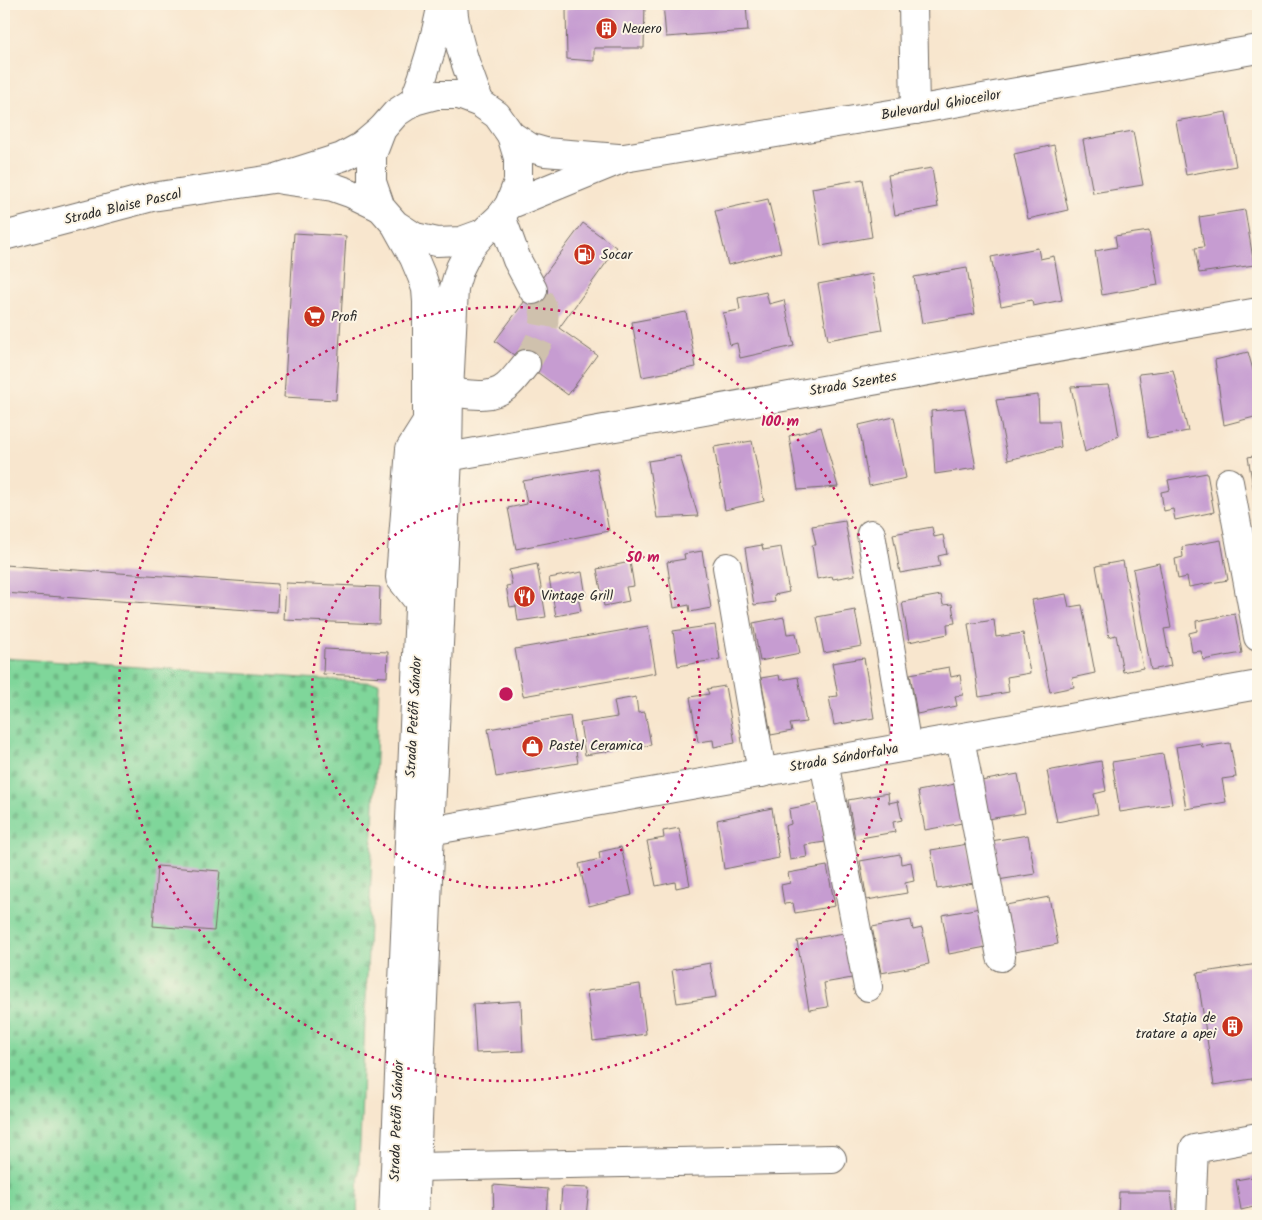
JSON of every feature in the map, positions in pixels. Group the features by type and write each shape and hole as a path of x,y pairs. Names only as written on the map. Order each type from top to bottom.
{"street":[{"path":"414,101 432,51 442,4"},
{"path":"453,4 463,53 480,103"},
{"path":"913,4 915,110"},
{"name":"Bulevardul Ghioceilor","path":"511,135 531,148 545,152 624,158 915,110 1258,49"},
{"path":"436,95 459,96 480,103 497,115 511,135 518,158 518,182 498,218 461,241 438,242 415,237 388,216 372,182 372,155 382,129 396,113 414,101 436,95"},
{"name":"Strada Blaise Pascal","path":"4,236 152,197 273,179 342,157 362,146 382,129"},
{"name":"Bulevardul Ghioceilor","path":"498,218 624,158"},
{"name":"Strada Blaise Pascal","path":"273,179 332,187 350,193 388,216"},
{"name":"Strada Petőfi Sándor","path":"388,216 414,258 426,289 427,302 427,422 393,1216"},
{"path":"498,218 533,290"},
{"name":"Strada Petőfi Sándor","path":"414,1216 454,288 460,268 470,248 498,218"},
{"name":"Strada Szentes","path":"448,457 1258,312"},
{"path":"449,392 490,395 506,387 526,364"},
{"path":"1229,482 1258,637"},
{"path":"871,534 907,747"},
{"path":"727,568 762,773"},
{"name":"Strada Sándorfalva","path":"430,831 1258,685"},
{"path":"960,738 1000,957"},
{"path":"824,762 868,987"},
{"path":"1191,1216 1194,1149 1258,1137"},
{"path":"416,1167 832,1158"}],"green space":[{"path":"4,658 379,683 357,1216 4,1216"}],"building":[{"name":"Neuero","path":"582,4 645,4 644,48 594,48 594,61 567,59 566,10"},
{"path":"663,4 746,4 748,31 666,37"},
{"path":"1226,112 1236,166 1186,175 1176,121"},
{"path":"1133,131 1143,185 1093,193 1083,140"},
{"path":"1054,145 1068,210 1028,219 1014,154"},
{"path":"932,168 938,207 895,215 888,175"},
{"path":"863,179 872,237 821,246 812,188"},
{"path":"768,199 781,252 728,265 715,211"},
{"path":"1245,210 1254,265 1199,273 1195,248 1204,247 1199,217"},
{"path":"583,223 617,248 559,328 597,355 568,395 495,341"},
{"path":"1149,231 1158,285 1102,295 1095,251 1117,247 1115,236"},
{"name":"Profi","path":"294,233 346,236 336,400 284,397"},
{"path":"1038,248 1040,259 1054,256 1062,300 1033,306 1032,300 1001,306 991,257"},
{"path":"967,268 975,314 922,323 914,277"},
{"path":"872,274 882,330 828,340 818,284"},
{"path":"766,292 769,304 784,300 794,346 740,358 737,343 730,345 723,313 740,310 738,298"},
{"path":"686,312 696,367 642,377 632,322"},
{"path":"1248,352 1258,388 1258,416 1224,425 1215,360"},
{"path":"1173,370 1188,431 1148,438 1139,374"},
{"path":"1108,385 1119,436 1085,452 1071,387"},
{"path":"1038,395 1039,421 1058,421 1061,447 1008,460 996,400"},
{"path":"965,408 976,468 935,474 931,411"},
{"path":"894,417 906,478 869,486 859,425"},
{"path":"821,427 838,487 798,490 789,436"},
{"path":"752,441 764,501 725,510 714,447"},
{"path":"1258,455 1258,504 1256,504 1248,457"},
{"path":"680,456 698,516 657,518 648,461"},
{"path":"597,468 609,531 516,549 508,508 527,504 523,481"},
{"path":"1207,473 1214,512 1175,520 1173,509 1164,511 1161,492 1170,490 1168,480"},
{"path":"845,521 855,575 833,579 832,576 817,579 812,545 816,545 812,526"},
{"path":"932,527 934,537 943,535 947,554 938,556 940,566 900,573 893,534"},
{"path":"1221,540 1228,580 1189,587 1187,577 1178,579 1175,559 1183,557 1182,547"},
{"path":"762,545 763,550 781,547 789,592 774,595 775,602 754,605 745,548"},
{"path":"702,551 711,608 690,612 689,605 674,608 667,562 685,559 684,554"},
{"path":"1123,561 1143,668 1123,672 1116,635 1109,637 1096,566"},
{"path":"630,562 634,586 626,587 629,601 604,606 597,569"},
{"path":"1159,563 1171,628 1164,629 1171,666 1151,670 1133,569"},
{"name":"Vintage Grill","path":"537,564 546,617 518,621 516,606 510,607 506,586 512,585 509,570"},
{"path":"4,565 278,584 277,612 4,593"},
{"path":"582,572 586,596 578,597 581,611 556,616 549,578"},
{"path":"286,583 380,587 379,624 284,620"},
{"path":"1066,594 1069,607 1082,605 1095,673 1072,678 1074,687 1050,692 1032,600"},
{"path":"941,595 943,605 952,604 955,623 947,624 948,634 909,642 902,602"},
{"path":"855,610 862,646 824,653 817,617"},
{"path":"1235,614 1242,653 1203,660 1201,651 1192,652 1189,633 1197,631 1196,621"},
{"path":"784,617 787,634 796,633 800,653 760,661 753,623"},
{"path":"994,620 996,637 1023,633 1030,673 1007,677 1009,692 979,697 968,624"},
{"path":"715,625 720,659 678,666 673,631"},
{"path":"648,626 656,673 523,696 515,649"},
{"path":"324,649 388,652 387,677 323,674"},
{"path":"864,658 874,718 834,725 829,697 838,696 832,663"},
{"path":"949,667 951,677 960,675 963,695 955,696 957,706 917,714 910,674"},
{"path":"779,675 780,680 798,677 806,722 790,724 792,731 771,735 761,678"},
{"path":"725,686 735,743 714,747 713,740 698,742 690,697 709,694 707,689"},
{"path":"636,697 638,713 645,712 651,745 585,755 580,723 617,717 614,701"},
{"name":"Pastel Ceramica","path":"570,716 578,763 496,777 488,729"},
{"path":"1201,743 1202,747 1230,743 1236,777 1222,779 1226,802 1186,809 1176,747"},
{"path":"1163,754 1172,804 1120,812 1112,762"},
{"path":"1101,761 1106,791 1094,794 1098,814 1057,822 1047,771"},
{"path":"1018,774 1025,813 988,819 981,781"},
{"path":"955,784 962,823 925,830 918,791"},
{"path":"888,793 889,803 898,801 902,820 893,822 895,832 855,839 848,800"},
{"path":"818,803 825,842 805,845 807,857 790,860 785,826 791,824 789,809"},
{"path":"772,808 779,858 724,869 717,820"},
{"path":"679,828 690,885 676,888 675,882 656,886 647,841 664,838 663,831"},
{"path":"1028,835 1035,874 998,880 991,841"},
{"path":"968,844 974,883 937,889 931,850"},
{"path":"621,847 632,895 589,906 579,864 600,859 599,852"},
{"path":"900,854 901,864 911,862 914,881 905,883 907,893 867,900 860,861"},
{"path":"157,866 220,871 214,931 153,926"},
{"path":"827,866 835,906 795,913 793,903 784,904 781,885 790,883 788,873"},
{"path":"1049,897 1058,944 1014,952 1006,905"},
{"path":"980,908 986,947 949,954 942,915"},
{"path":"911,920 913,930 922,928 929,964 881,973 872,927"},
{"path":"844,933 852,978 824,983 828,1007 809,1010 797,941"},
{"path":"710,963 716,997 677,1003 672,970"},
{"name":"Stația de tratare a apei","path":"1258,964 1258,1078 1214,1085 1197,973"},
{"path":"640,984 646,1034 593,1041 587,991"},
{"path":"521,1001 523,1051 476,1053 473,1004"},
{"path":"1258,1176 1258,1206 1241,1210 1236,1180"},
{"path":"493,1185 548,1189 546,1216 494,1216"},
{"path":"562,1187 589,1188 586,1216 560,1216"},
{"path":"1119,1192 1171,1192 1174,1216 1118,1216"}],"tunnel":[{"path":"526,364 537,344 544,323 543,307 533,290"}],"place":[{"name":"Neuero","path":"606,29"},
{"name":"Socar","path":"585,255"},
{"name":"Profi","path":"315,317"},
{"name":"Vintage Grill","path":"525,596"},
{"name":"Pastel Ceramica","path":"533,746"},
{"name":"Stația de tratare a apei","path":"1232,1026"}]}
